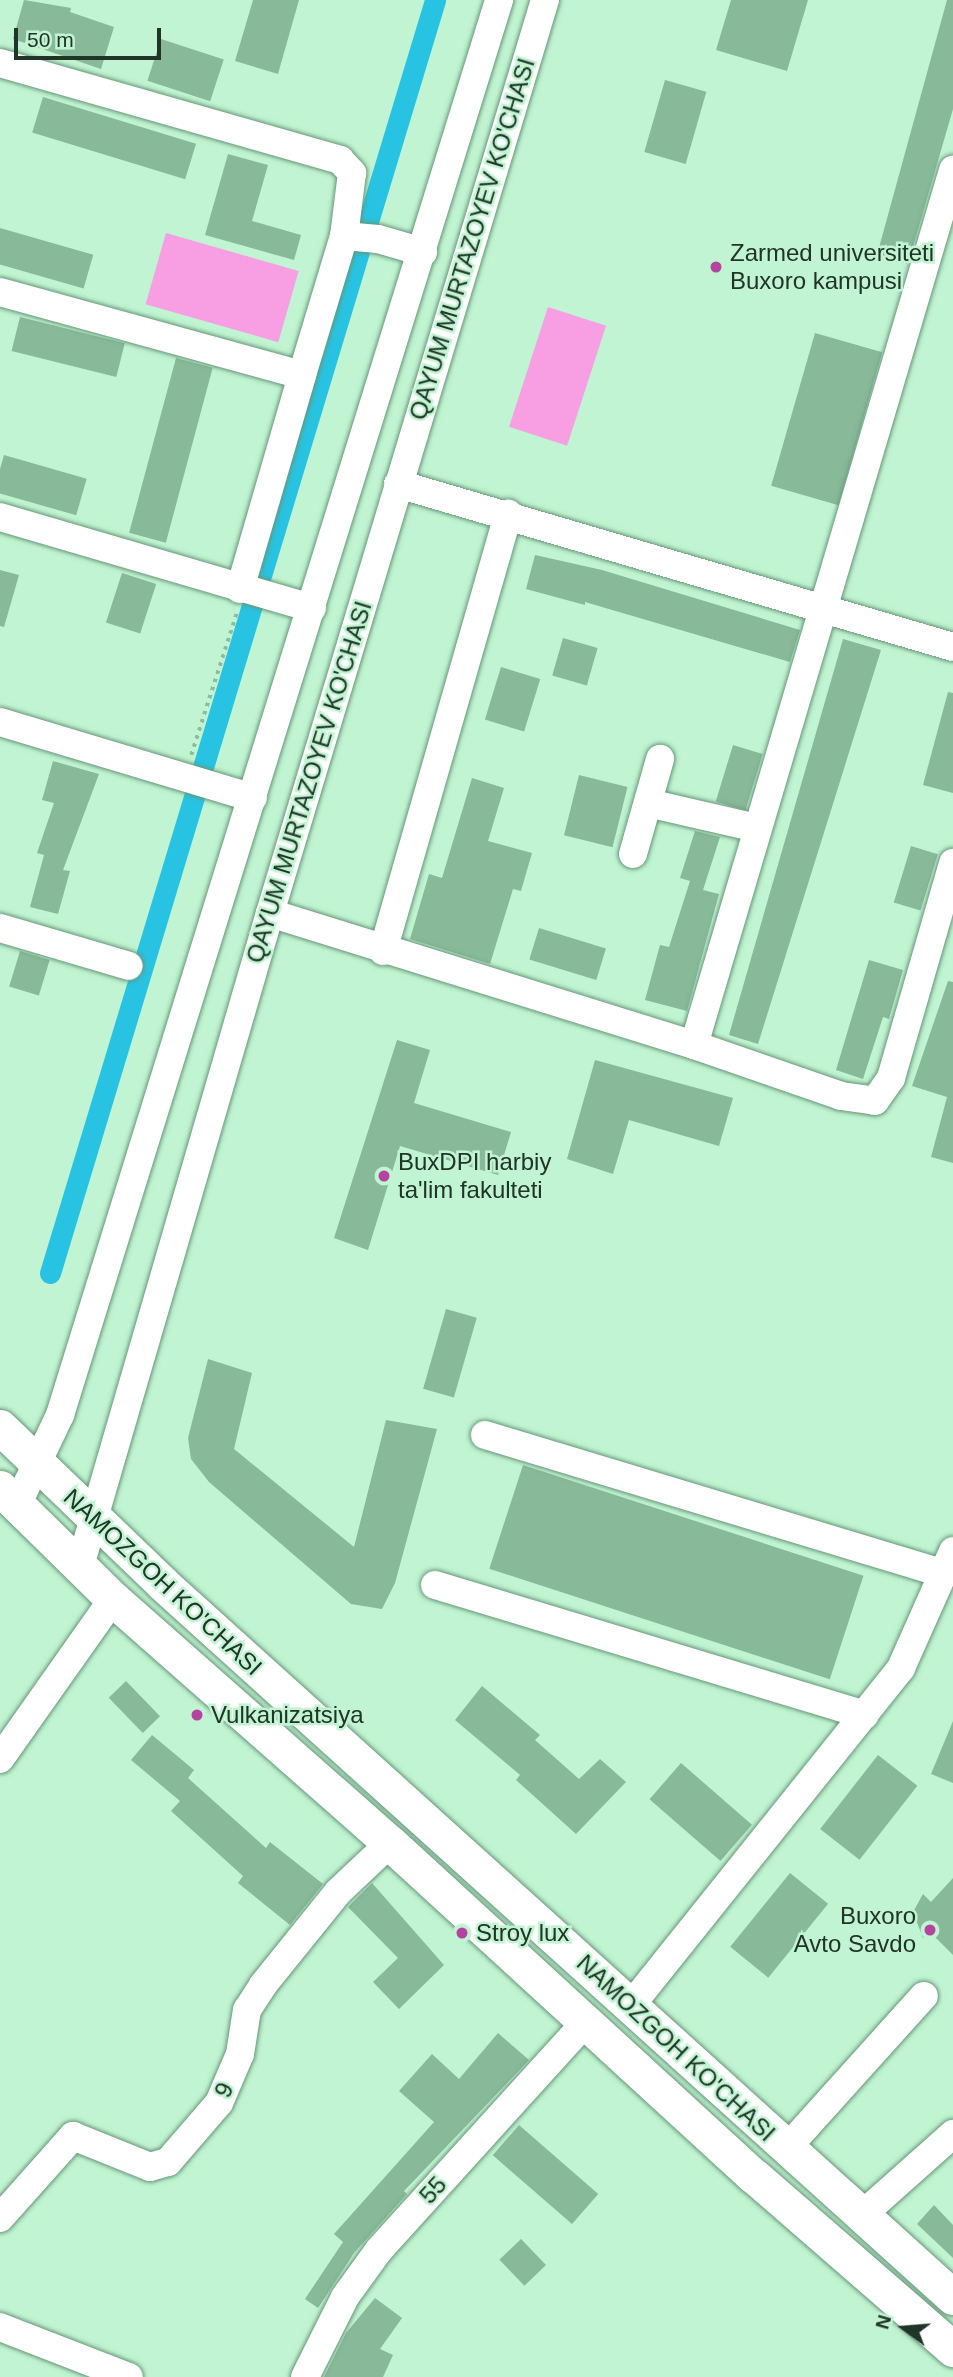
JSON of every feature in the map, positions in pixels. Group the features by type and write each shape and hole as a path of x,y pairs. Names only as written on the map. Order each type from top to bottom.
{"main road":[{"name":"NAMOZGOH KO'CHASI","path":"0,1427 95,1521 388,1789 632,2004 786,2149 953,2297"},
{"name":"NAMOZGOH KO'CHASI","path":"9,1496 113,1598 390,1843 754,2176 953,2349"}],"street":[{"name":"QAYUM MURTAZOYEV KO'CHASI","path":"9,1496 36,1463 60,1415 499,0"},
{"name":"QAYUM MURTAZOYEV KO'CHASI","path":"80,1566 270,913 545,0"},
{"path":"0,62 340,160 352,173 360,239 302,375 250,591"},
{"path":"694,1045 756,828 825,609 953,170"},
{"path":"360,239 423,252"},
{"path":"0,292 302,375"},
{"path":"364,437 408,451"},
{"path":"398,484 508,514 953,647"},
{"path":"383,951 508,514"},
{"path":"0,517 312,608"},
{"path":"0,722 253,797"},
{"path":"633,855 660,758"},
{"path":"648,803 756,828"},
{"path":"270,913 383,951 694,1045 841,1096 875,1101 891,1078 953,863"},
{"path":"0,928 129,966"},
{"path":"485,1436 948,1562 901,1668 632,2004"},
{"path":"435,1585 864,1715"},
{"path":"0,1759 113,1598"},
{"name":"9","path":"0,2218 73,2136 150,2167 176,2155 219,2103 240,2054 247,2010 263,1984 338,1892 390,1843"},
{"path":"786,2149 924,1996"},
{"name":"55","path":"305,2377 345,2297 379,2250 586,2022"},
{"path":"862,2215 953,2134"},
{"path":"0,2327 129,2377"}],"path":[{"path":"195,778 250,591"}],"shaded area":[{"path":"166,233 299,271 278,342 146,304"},
{"path":"548,307 606,326 567,446 509,427"}],"building":[{"path":"24,0 71,8 70,12 114,27 101,69 13,39"},
{"path":"253,0 299,0 278,74 235,61"},
{"path":"731,0 808,0 787,71 716,50"},
{"path":"947,0 953,0 953,109 908,264 877,255"},
{"path":"161,39 224,59 210,101 147,81"},
{"path":"665,80 706,92 686,164 644,152"},
{"path":"43,97 196,144 185,179 32,132"},
{"path":"228,154 268,165 252,221 301,235 294,260 205,235"},
{"path":"0,228 93,255 84,288 0,264"},
{"path":"20,317 125,343 116,377 12,351"},
{"path":"815,333 882,352 838,505 771,486"},
{"path":"176,358 213,368 166,543 129,533"},
{"path":"4,455 87,479 76,515 0,493 0,469"},
{"path":"535,555 602,570 800,630 790,662 585,602 585,605 526,589"},
{"path":"0,570 19,575 4,627 0,626"},
{"path":"122,573 156,584 140,634 106,622"},
{"path":"563,638 598,648 587,685 552,675"},
{"path":"843,639 881,650 758,1044 729,1035"},
{"path":"501,667 540,679 524,732 485,720"},
{"path":"948,692 953,693 953,793 923,785"},
{"path":"733,745 763,754 745,810 716,801"},
{"path":"53,761 99,774 63,870 70,871 58,914 30,907 44,855 37,853 54,803 42,800"},
{"path":"579,775 628,787 613,847 564,835"},
{"path":"472,778 504,788 488,841 532,853 521,891 513,889 490,964 410,939 429,874 442,878"},
{"path":"695,831 720,837 703,890 719,894 687,1011 645,1000 660,945 669,947 690,881 680,878"},
{"path":"911,846 938,854 921,911 894,902"},
{"path":"539,928 606,948 596,980 529,960"},
{"path":"20,951 50,960 39,995 9,986"},
{"path":"869,960 903,970 889,1019 883,1017 863,1079 836,1070"},
{"path":"948,981 953,982 953,1163 931,1157 947,1097 912,1086"},
{"path":"397,1040 430,1050 414,1103 511,1132 498,1175 400,1146 368,1250 334,1238"},
{"path":"595,1060 733,1098 719,1146 629,1120 613,1174 567,1159"},
{"path":"446,1309 477,1318 454,1398 423,1389"},
{"path":"208,1359 252,1373 234,1449 354,1547 386,1420 437,1429 395,1583 382,1609 351,1604 209,1482 191,1459 188,1438"},
{"path":"523,1465 863,1576 830,1679 489,1569"},
{"path":"126,1681 160,1716 143,1733 109,1698"},
{"path":"482,1686 540,1735 535,1740 579,1779 600,1759 626,1782 576,1834 516,1780 520,1775 455,1720"},
{"path":"953,1721 953,1783 931,1774"},
{"path":"152,1735 194,1770 188,1778 266,1848 270,1842 323,1884 290,1925 238,1883 243,1876 171,1811 180,1801 131,1760"},
{"path":"878,1755 917,1786 860,1860 820,1829"},
{"path":"681,1763 752,1825 720,1861 650,1799"},
{"path":"790,1873 828,1904 768,1978 730,1947"},
{"path":"953,1878 953,1955 930,1932 923,1938 913,1912 923,1894 931,1902"},
{"path":"372,1883 444,1965 399,2009 373,1982 398,1958 348,1907"},
{"path":"498,2033 529,2060 404,2191 407,2194 354,2253 318,2308 305,2299 343,2242 334,2234 434,2122 399,2091 432,2054 459,2079"},
{"path":"519,2125 598,2194 572,2224 493,2155"},
{"path":"934,2205 953,2225 953,2258 917,2224"},
{"path":"521,2239 546,2265 524,2286 499,2260"},
{"path":"375,2298 402,2318 380,2349 393,2355 383,2377 324,2377 346,2333"}],"waterway":[{"path":"50,1273 435,0"}],"place":[{"name":"Zarmed universiteti Buxoro kampusi","path":"716,267"},
{"name":"BuxDPI harbiy ta'lim fakulteti","path":"384,1176"},
{"name":"Vulkanizatsiya","path":"197,1715"},
{"name":"Buxoro Avto Savdo","path":"930,1930"},
{"name":"Stroy lux","path":"462,1933"}]}
